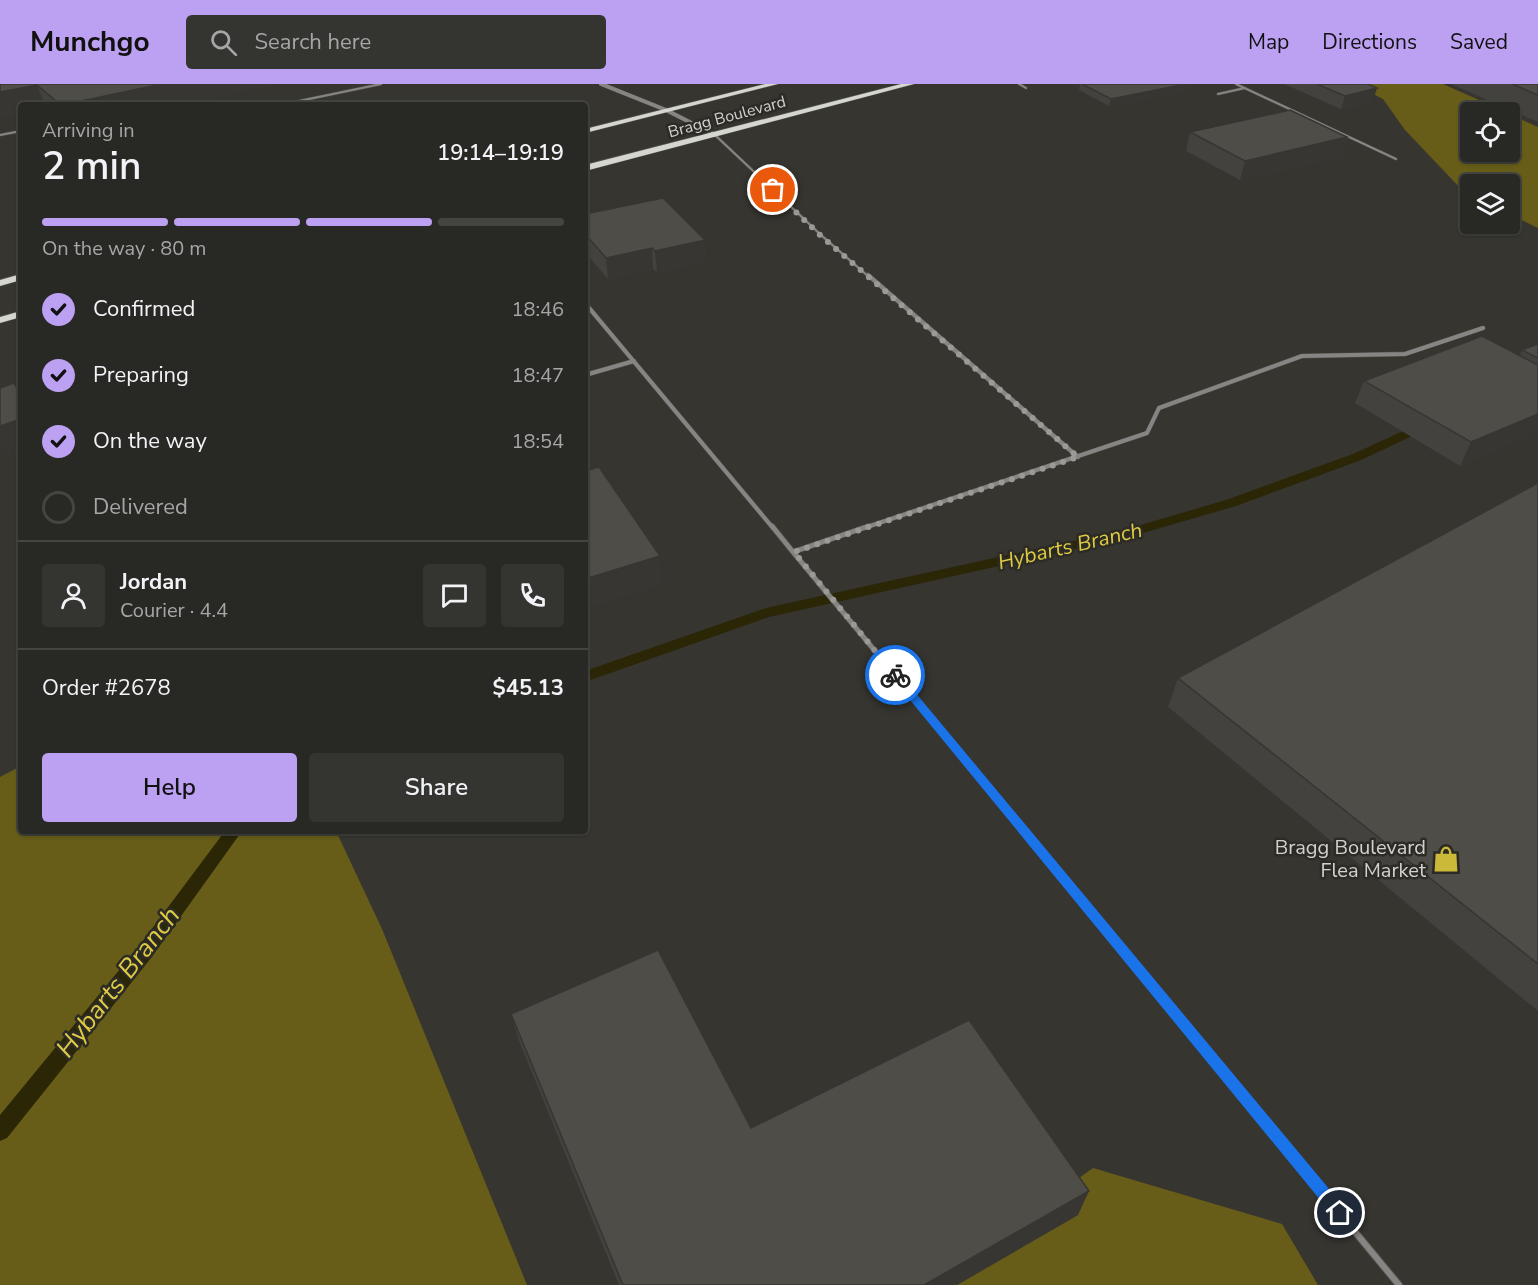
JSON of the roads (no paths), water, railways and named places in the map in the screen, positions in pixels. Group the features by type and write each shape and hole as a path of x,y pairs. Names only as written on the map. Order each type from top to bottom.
{"main road":[{"name":"Bragg Boulevard","path":"588,130 774,84"},
{"name":"Bragg Boulevard","path":"588,167 910,84"},
{"path":"0,275 18,271"},
{"path":"0,283 18,278"},
{"path":"0,320 18,315"}],"street":[{"path":"601,84 666,110 715,135"}],"lane":[{"path":"294,102 381,84"},
{"path":"1019,84 1026,88"},
{"path":"1236,84 1396,159"},
{"path":"1218,94 1245,88"},
{"path":"0,135 18,132"},
{"path":"715,135 821,236 1078,457"},
{"path":"588,307 794,552 1399,1285"},
{"path":"794,552 1146,433 1159,408 1302,356 1405,354 1483,328"},
{"path":"588,374 634,361"}],"waterway":[{"name":"Hybarts Branch","path":"588,676 766,613 1129,533 1231,503 1357,457 1425,425"},
{"name":"Hybarts Branch","path":"0,1131 145,952 232,834"}],"place":[{"name":"Bragg Boulevard Flea Market","path":"1446,859"}]}
